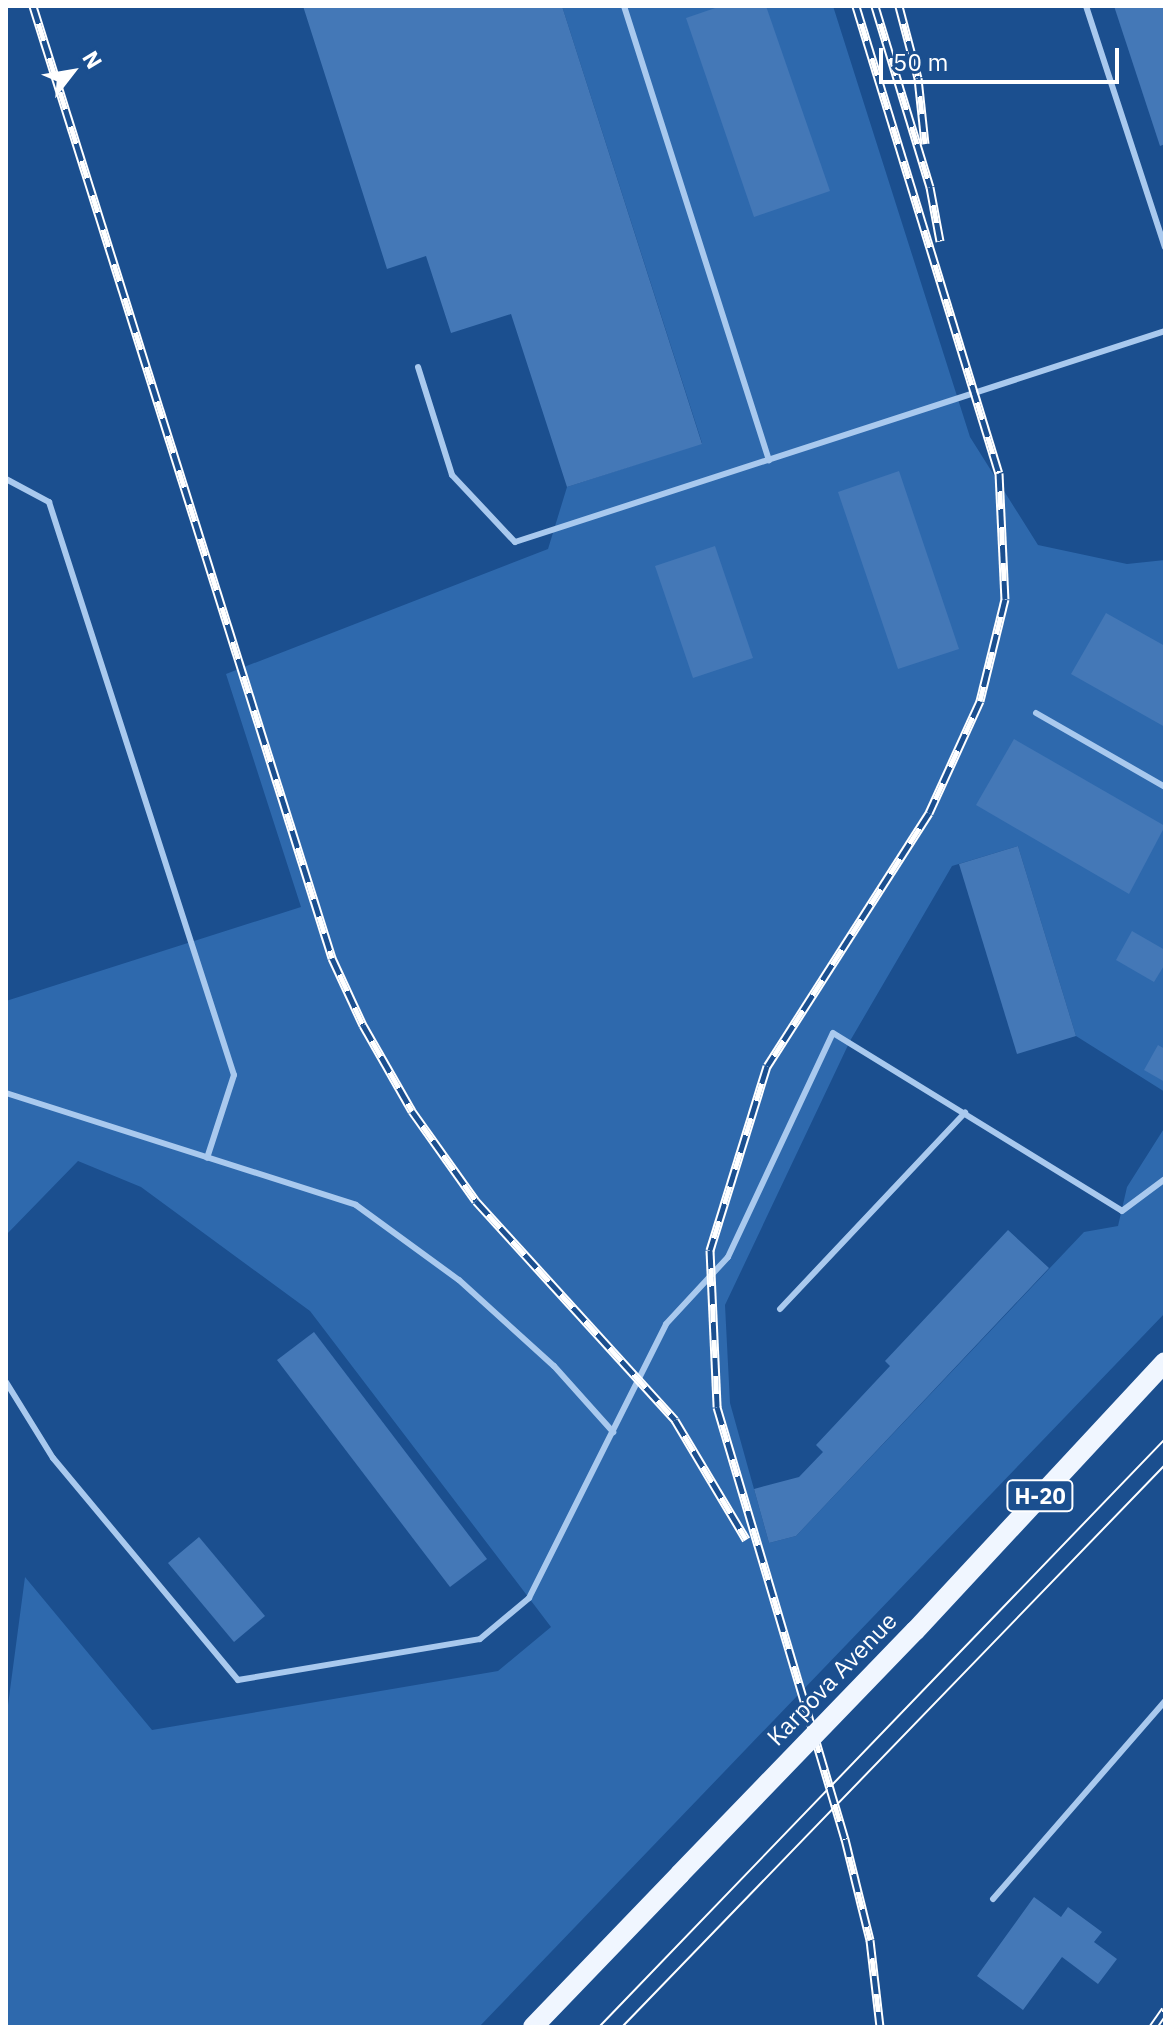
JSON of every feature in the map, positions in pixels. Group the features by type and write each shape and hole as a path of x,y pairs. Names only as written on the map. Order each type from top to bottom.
{"main road":[{"name":"Karpova Avenue","path":"533,2027 915,1631 1165,1362"}],"lane":[{"path":"624,6 769,460"},
{"path":"1086,6 1165,247"},
{"path":"418,367 452,475 515,542 1165,331"},
{"path":"6,479 49,502 234,1075 207,1158"},
{"path":"1036,713 1165,787"},
{"path":"6,1382 53,1458 238,1680 480,1639 529,1598 666,1324 728,1257 833,1033 1122,1211 1165,1179"},
{"path":"6,1093 356,1205 459,1280 554,1366 613,1432"},
{"path":"780,1309 965,1113"},
{"path":"993,1899 1165,1701"}],"shaded area":[{"path":"562,6 833,6 970,437 1038,545 1127,564 1165,560 1165,1092 1076,1036 1018,846 952,866 850,1041 725,1305 730,1403 769,1543 796,1536 1084,1232 1118,1226 1127,1187 1165,1127 1165,1313 479,2027 6,2027 6,1720 25,1577 152,1730 498,1671 551,1627 310,1311 141,1187 78,1161 6,1235 6,1001 301,907 226,674 548,549 567,487 702,443"}],"building":[{"path":"303,6 562,6 702,444 567,487 511,314 451,333 426,256 387,269"},
{"path":"721,6 766,6 830,191 754,217 686,18"},
{"path":"1114,6 1165,6 1165,144 1160,146"},
{"path":"899,471 959,649 898,669 838,492"},
{"path":"715,546 753,658 693,678 655,566"},
{"path":"1106,613 1165,646 1165,727 1071,674"},
{"path":"1014,739 1165,826 1129,894 976,805"},
{"path":"1018,846 1076,1036 1017,1054 959,864"},
{"path":"1132,931 1165,950 1165,964 1154,982 1116,960"},
{"path":"1158,1045 1165,1049 1165,1082 1144,1070"},
{"path":"1008,1230 1049,1268 796,1536 769,1543 754,1489 799,1477 823,1452 816,1445 890,1366 885,1361"},
{"path":"314,1332 487,1559 450,1587 277,1360"},
{"path":"199,1537 265,1616 234,1642 168,1563"},
{"path":"1034,1897 1061,1917 1068,1907 1102,1932 1094,1942 1117,1959 1098,1984 1062,1957 1023,2010 977,1976"}],"tram line":[{"path":"599,2027 1165,1439"},
{"path":"622,2027 1165,1465"}],"railway":[{"path":"33,6 332,958 363,1025 412,1111 476,1201 675,1420 746,1539"},
{"path":"856,6 999,473 1005,599 980,701 929,813 767,1066 710,1250 717,1407 845,1839 870,1940 880,2027"},
{"path":"875,6 930,187 940,241"},
{"path":"899,6 918,78 925,144"},
{"path":"1153,2027 1165,2010"}]}
